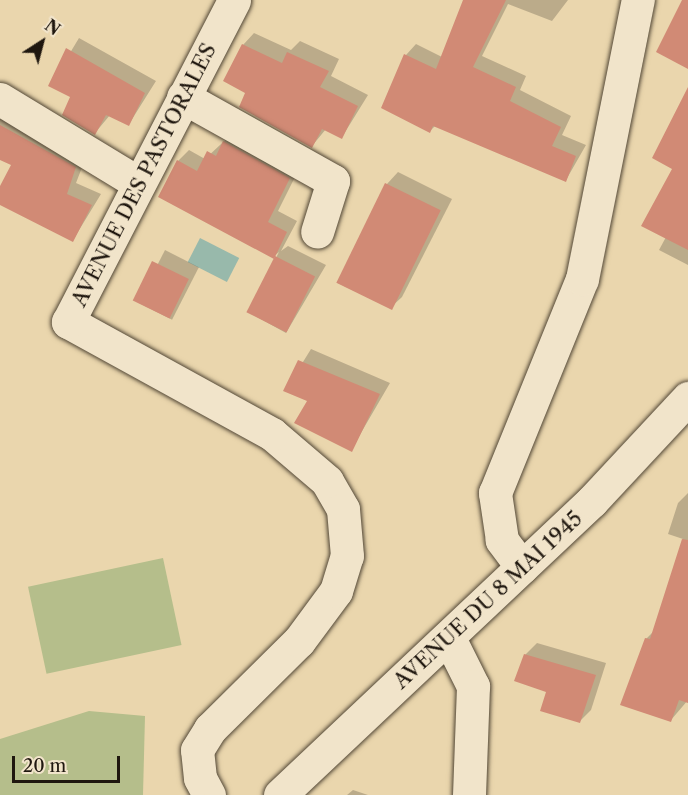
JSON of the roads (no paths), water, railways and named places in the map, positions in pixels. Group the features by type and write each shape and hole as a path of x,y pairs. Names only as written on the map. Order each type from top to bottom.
{"street":[{"name":"AVENUE DES PASTORALES","path":"208,795 200,778 197,750 210,729 321,615 336,591 348,535 327,481 301,454 68,322 234,0"},
{"path":"522,567 502,540 495,493 582,279 638,0"},
{"path":"183,97 333,181 317,232"},
{"path":"0,99 56,129 138,183"},
{"name":"AVENUE DU 8 MAI 1945","path":"280,795 449,638 660,433 688,398"},
{"path":"449,638 473,686 469,795"}]}
